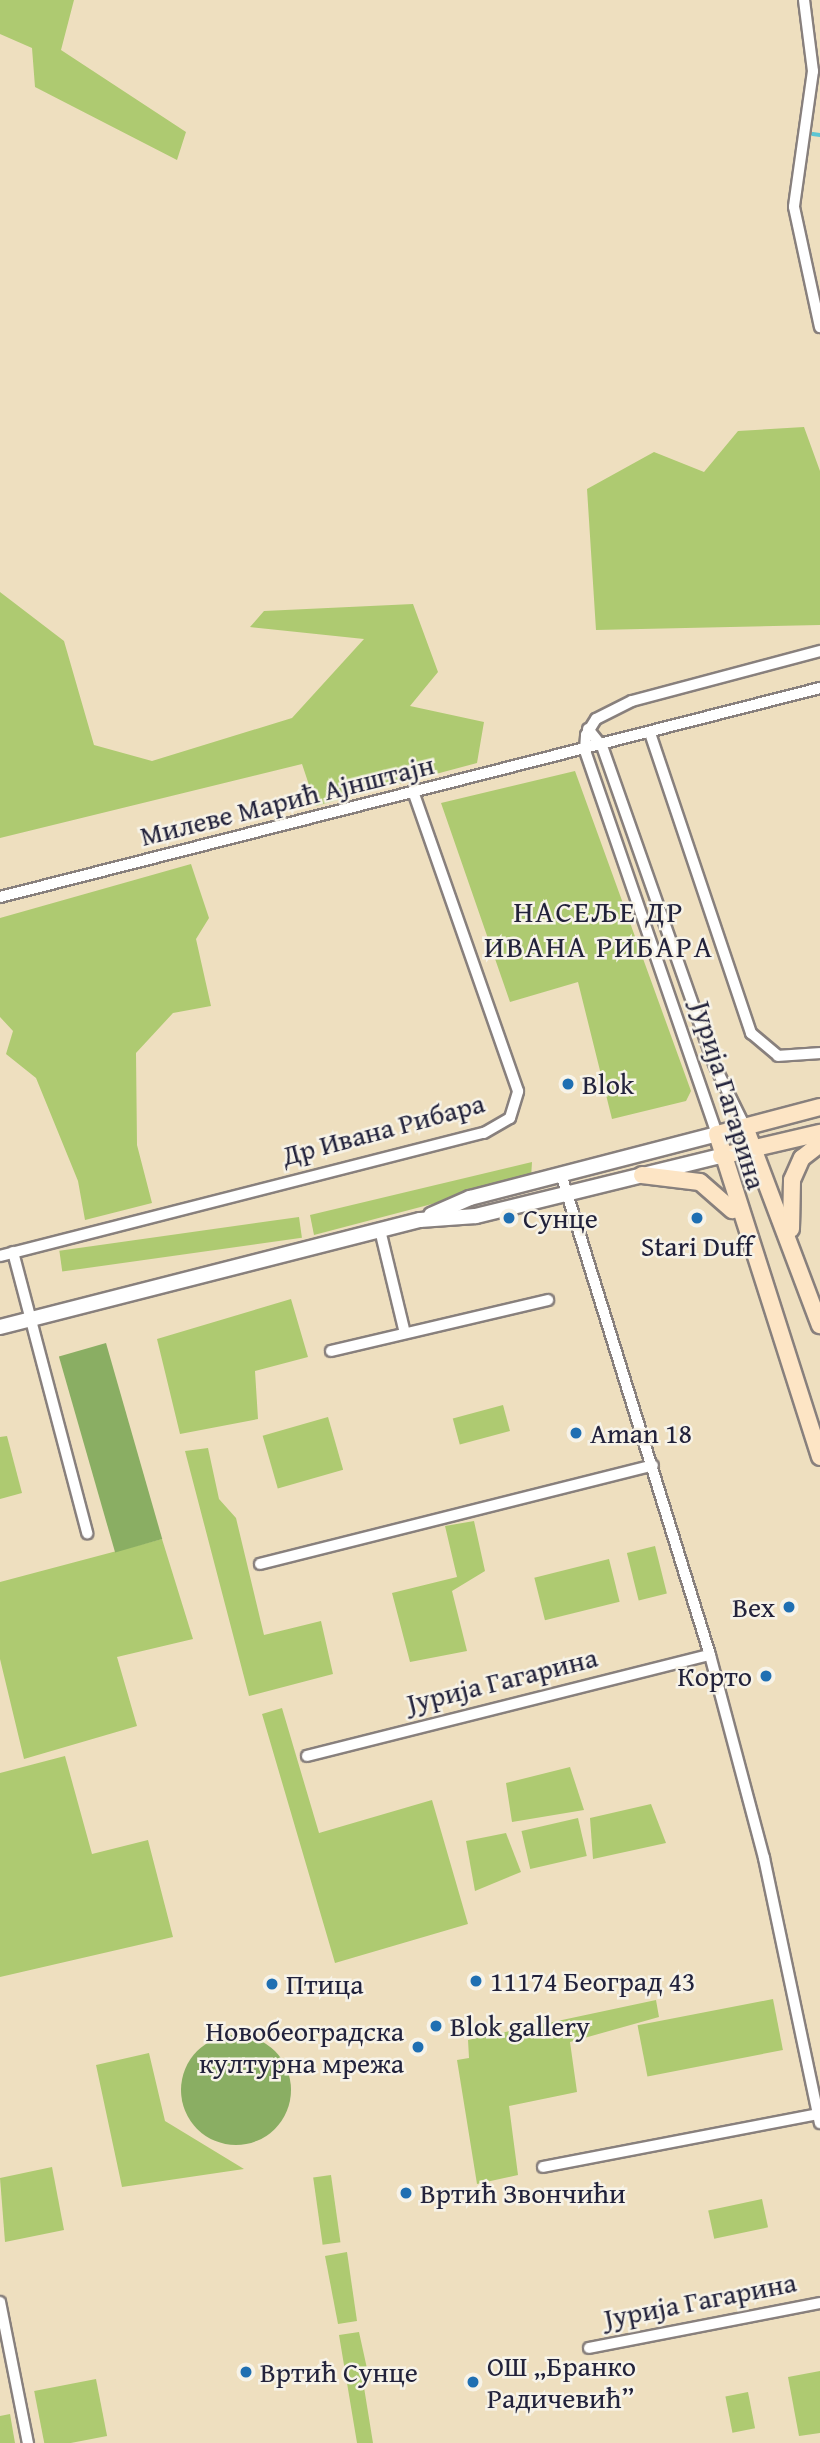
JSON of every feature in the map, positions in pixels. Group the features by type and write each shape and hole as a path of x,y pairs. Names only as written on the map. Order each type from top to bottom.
{"main road":[{"path":"717,1134 820,1107"},
{"name":"Јурија Гагарина","path":"745,1127 820,1325"},
{"path":"722,1156 820,1133"},
{"name":"Јурија Гагарина","path":"717,1134 742,1224 820,1457"},
{"path":"792,1246 792,1180 802,1157 820,1144"},
{"path":"642,1175 679,1176 711,1187 742,1224"}],"street":[{"path":"804,0 813,71 794,207 820,327"},
{"path":"585,750 588,729 603,713 650,694 820,651"},
{"name":"Милеве Марић Ајнштајн","path":"0,897 413,791 602,746 820,688"},
{"path":"588,729 602,746"},
{"path":"650,733 751,1033 778,1056 820,1053"},
{"name":"Јурија Гагарина","path":"602,746 714,1063 745,1127"},
{"name":"Јурија Гагарина","path":"585,750 717,1134"},
{"name":"Др Ивана Рибара","path":"0,1256 484,1133 510,1118 518,1091 413,791"},
{"path":"0,1327 420,1220 470,1198 717,1134"},
{"path":"420,1220 476,1216 722,1156"},
{"path":"543,2167 819,2119 764,1858 710,1655 561,1174"},
{"path":"380,1230 405,1333"},
{"path":"13,1252 87,1533"},
{"path":"331,1351 548,1300"},
{"path":"260,1564 653,1465"},
{"name":"Јурија Гагарина","path":"307,1756 710,1655"},
{"path":"0,2302 28,2443"},
{"name":"Јурија Гагарина","path":"590,2348 820,2303"}],"green space":[{"path":"0,0 74,0 61,50 186,132 177,160 35,87 32,48 0,34"},
{"path":"804,427 820,471 820,625 596,630 587,489 654,452 704,472 738,431"},
{"path":"0,592 64,641 94,745 152,761 292,718 364,639 250,627 264,611 413,604 438,672 410,706 484,722 477,763 316,806 302,764 0,838"},
{"path":"575,771 691,1091 686,1101 612,1119 578,982 510,1002 441,803"},
{"path":"191,864 209,918 196,939 211,1006 173,1013 136,1053 137,1145 152,1203 85,1220 78,1181 36,1078 6,1054 13,1031 0,1017 0,918"},
{"path":"532,1162 531,1178 314,1235 310,1215"},
{"path":"299,1217 302,1238 62,1271 59,1251"},
{"path":"291,1299 308,1357 255,1371 258,1419 180,1434 157,1339"},
{"path":"106,1343 162,1539 115,1553 59,1357"},
{"path":"503,1405 510,1431 460,1445 453,1418"},
{"path":"328,1417 343,1470 278,1489 263,1436"},
{"path":"7,1436 22,1493 0,1499 0,1437"},
{"path":"208,1448 219,1499 236,1518 264,1635 321,1621 333,1674 249,1696 185,1451"},
{"path":"474,1521 485,1571 452,1591 467,1651 410,1662 392,1593 457,1577 445,1526"},
{"path":"162,1539 193,1639 117,1657 137,1726 24,1759 0,1659 0,1582"},
{"path":"655,1546 667,1594 639,1601 627,1553"},
{"path":"609,1559 620,1602 545,1620 534,1578"},
{"path":"282,1708 319,1833 432,1800 468,1924 335,1963 262,1714"},
{"path":"65,1756 92,1854 148,1840 173,1937 0,1977 0,1773"},
{"path":"570,1767 584,1810 512,1822 506,1783"},
{"path":"651,1804 666,1843 593,1859 590,1818"},
{"path":"578,1818 587,1856 530,1869 521,1831"},
{"path":"506,1833 521,1872 475,1891 466,1841"},
{"path":"773,1999 783,2050 647,2076 638,2025"},
{"path":"656,2000 659,2017 570,2042 577,2092 509,2106 518,2175 477,2184 457,2060 469,2058 468,2040"},
{"path":"236,2035 257,2039 275,2051 287,2069 291,2090 287,2111 275,2129 257,2141 236,2145 215,2141 197,2129 185,2111 181,2090 185,2069 197,2051 215,2039"},
{"path":"149,2053 165,2121 244,2169 122,2187 96,2065"},
{"path":"52,2167 64,2230 5,2242 0,2178"},
{"path":"331,2175 340,2242 323,2245 313,2178"},
{"path":"762,2199 768,2227 714,2239 708,2210"},
{"path":"347,2252 357,2321 338,2324 325,2256"},
{"path":"359,2332 368,2373 362,2375 373,2443 357,2443 339,2335"},
{"path":"820,2371 820,2433 799,2436 788,2377"},
{"path":"96,2379 107,2436 71,2443 44,2443 34,2391"},
{"path":"748,2392 755,2428 732,2433 725,2396"},
{"path":"10,2414 15,2443 0,2443 0,2416"}],"waterway":[{"path":"813,134 820,135"}],"place":[{"name":"Blok","path":"568,1084"},
{"name":"Сунце","path":"509,1218"},
{"name":"Stari Duff","path":"697,1218"},
{"name":"Aman 18","path":"576,1433"},
{"name":"Bex","path":"789,1607"},
{"name":"Корто","path":"766,1676"},
{"name":"11174 Београд 43","path":"476,1981"},
{"name":"Птица","path":"272,1984"},
{"name":"Blok gallery","path":"436,2026"},
{"name":"Новобеоградска културна мрежа","path":"418,2047"},
{"name":"Вртић Звончићи","path":"406,2193"},
{"name":"Вртић Сунце","path":"246,2372"},
{"name":"ОШ „Бранко Радичевић”","path":"473,2382"}],"district":[{"name":"НАСЕЉЕ ДР ИВАНА РИБАРА","path":"599,928"}]}
